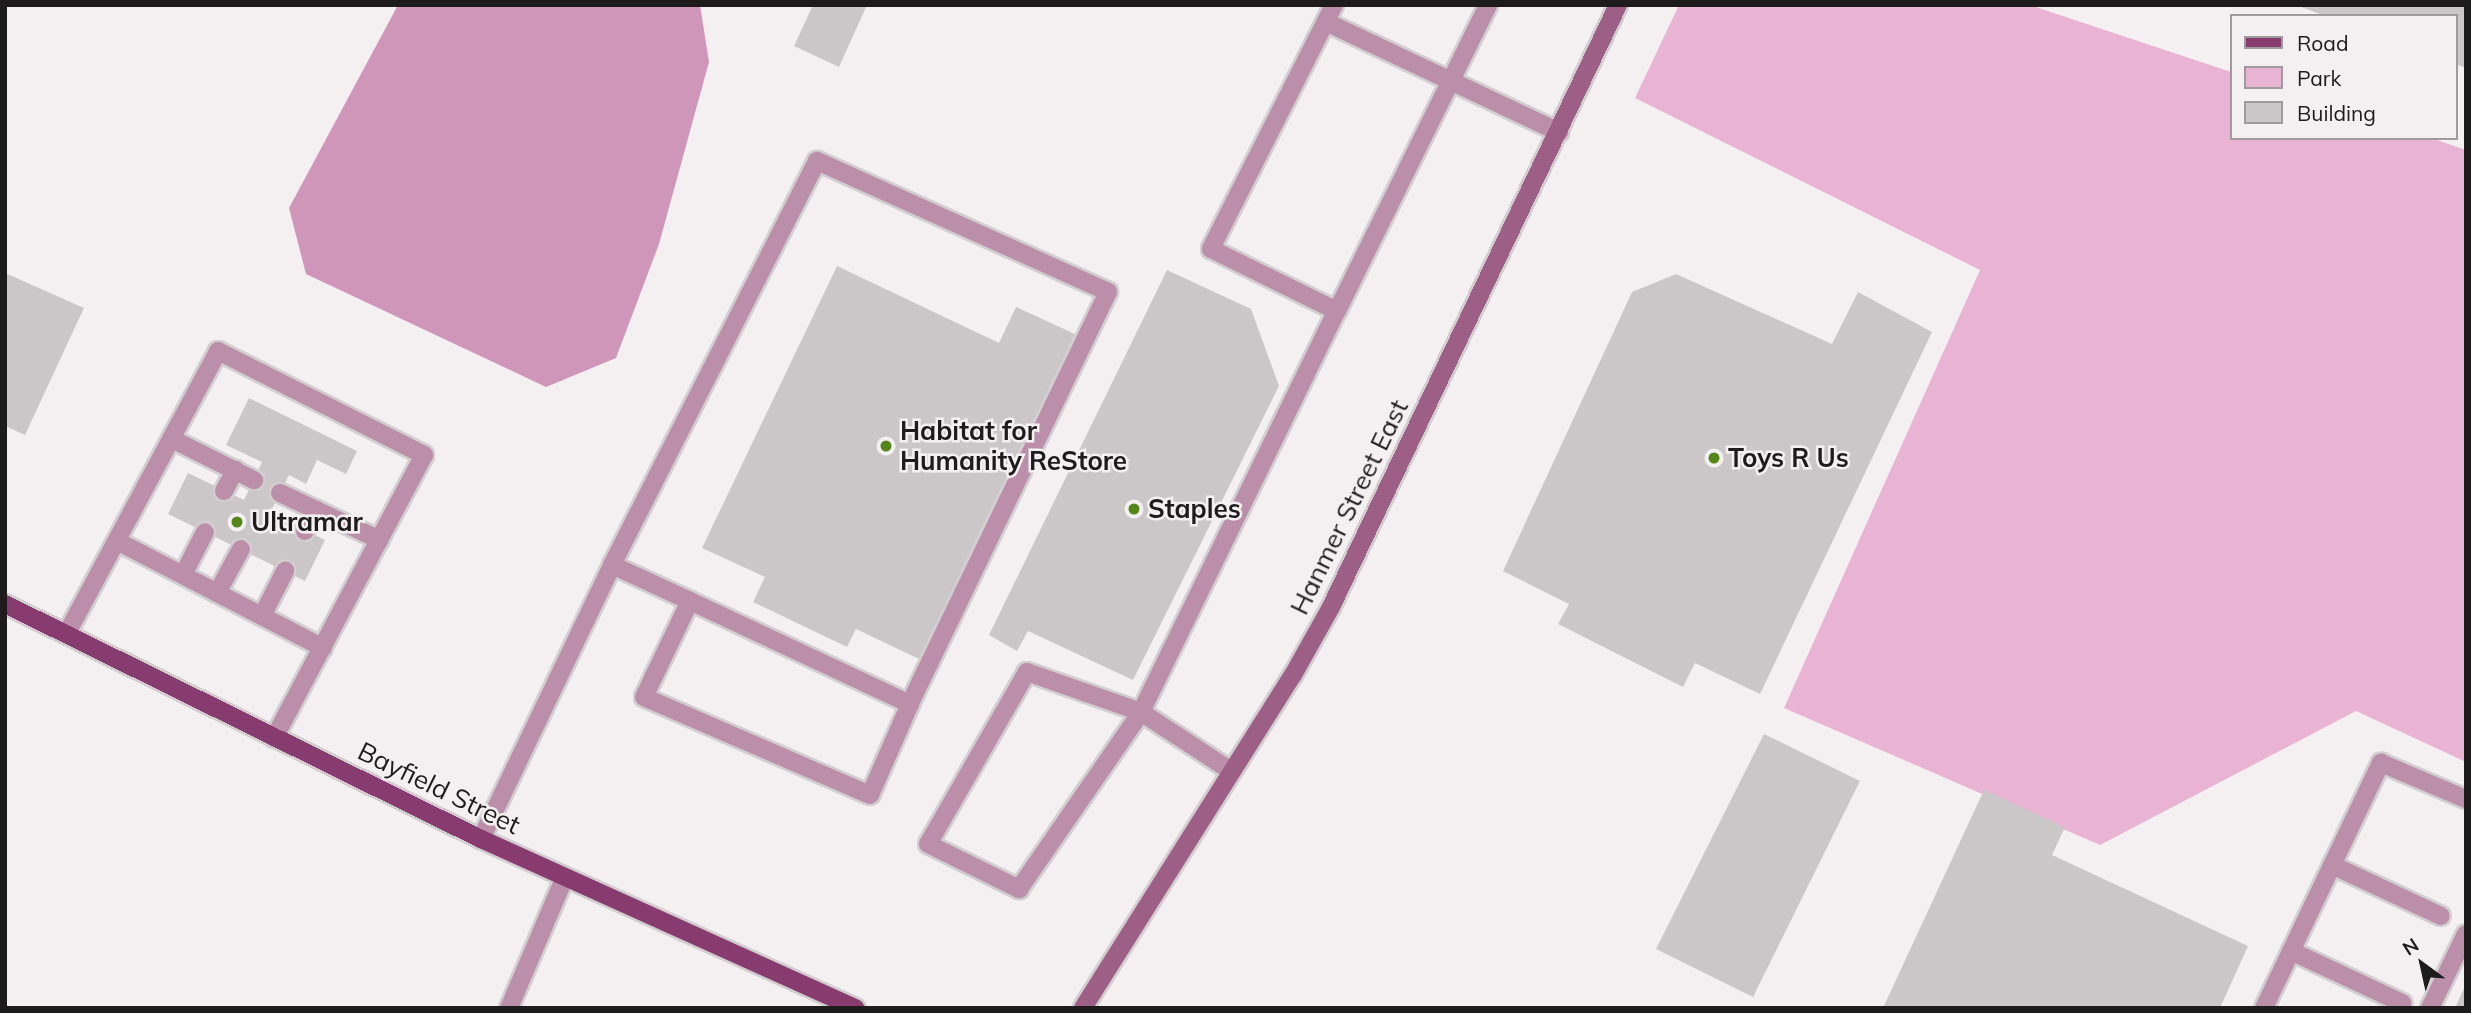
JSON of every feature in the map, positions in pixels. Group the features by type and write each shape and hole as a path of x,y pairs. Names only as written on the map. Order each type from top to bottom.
{"main road":[{"name":"Bayfield Street","path":"5,604 481,839 856,1008"}],"street":[{"name":"Hanmer Street East","path":"1083,1008 1293,675 1331,607 1618,5"}],"lane":[{"path":"1231,771 1141,712 1027,672 928,844 1019,888 1141,712 1488,5"},
{"path":"1337,311 1211,249 1330,13 1453,80 1559,132"},
{"path":"481,839 612,565 817,160 1108,292 910,704 870,795 643,697 690,601"},
{"path":"67,633 218,351 424,456 275,738"},
{"path":"172,439 254,480"},
{"path":"224,491 235,470"},
{"path":"280,493 380,540"},
{"path":"305,531 316,510"},
{"path":"183,575 205,532"},
{"path":"117,541 323,648"},
{"path":"217,593 240,549"},
{"path":"612,565 910,704"},
{"path":"262,616 285,571"},
{"path":"2264,1008 2381,763 2466,799"},
{"path":"2332,865 2441,916"},
{"path":"509,1008 565,877"},
{"path":"2430,1008 2466,934"},
{"path":"2291,951 2402,1003"}],"green space":[{"path":"1679,5 2030,5 2230,72 2230,140 2437,140 2466,150 2466,762 2356,711 2100,845 1784,708 1980,270 1635,98"}],"shaded area":[{"path":"398,5 700,5 709,62 659,244 616,358 546,387 306,274 289,208"}],"building":[{"path":"813,5 867,5 839,67 794,46"},
{"path":"2296,5 2466,5 2466,68 2457,65 2457,14 2320,14"},
{"name":"Habitat for Humanity ReStore","path":"837,266 999,343 1016,307 1075,334 919,659 856,629 847,647 753,602 765,577 702,548"},
{"name":"Staples","path":"1167,270 1251,309 1279,386 1133,680 1028,631 1017,651 989,635"},
{"path":"5,273 84,308 25,435 5,426"},
{"name":"Toys R Us","path":"1676,274 1832,344 1858,292 1932,332 1760,694 1695,663 1683,687 1558,624 1569,604 1503,571 1632,292"},
{"name":"Ultramar","path":"249,398 357,451 346,474 317,460 306,484 289,475 270,513 325,540 305,581 168,514 188,473 244,500 262,462 226,445"},
{"path":"1764,734 1860,781 1753,997 1656,949"},
{"path":"1984,790 2065,827 2052,855 2248,946 2220,1008 1883,1008"},
{"path":"2466,984 2466,1008 2455,1008"}],"place":[{"name":"Habitat for Humanity ReStore","path":"886,446"},
{"name":"Toys R Us","path":"1714,458"},
{"name":"Staples","path":"1134,509"},
{"name":"Ultramar","path":"237,522"}]}
